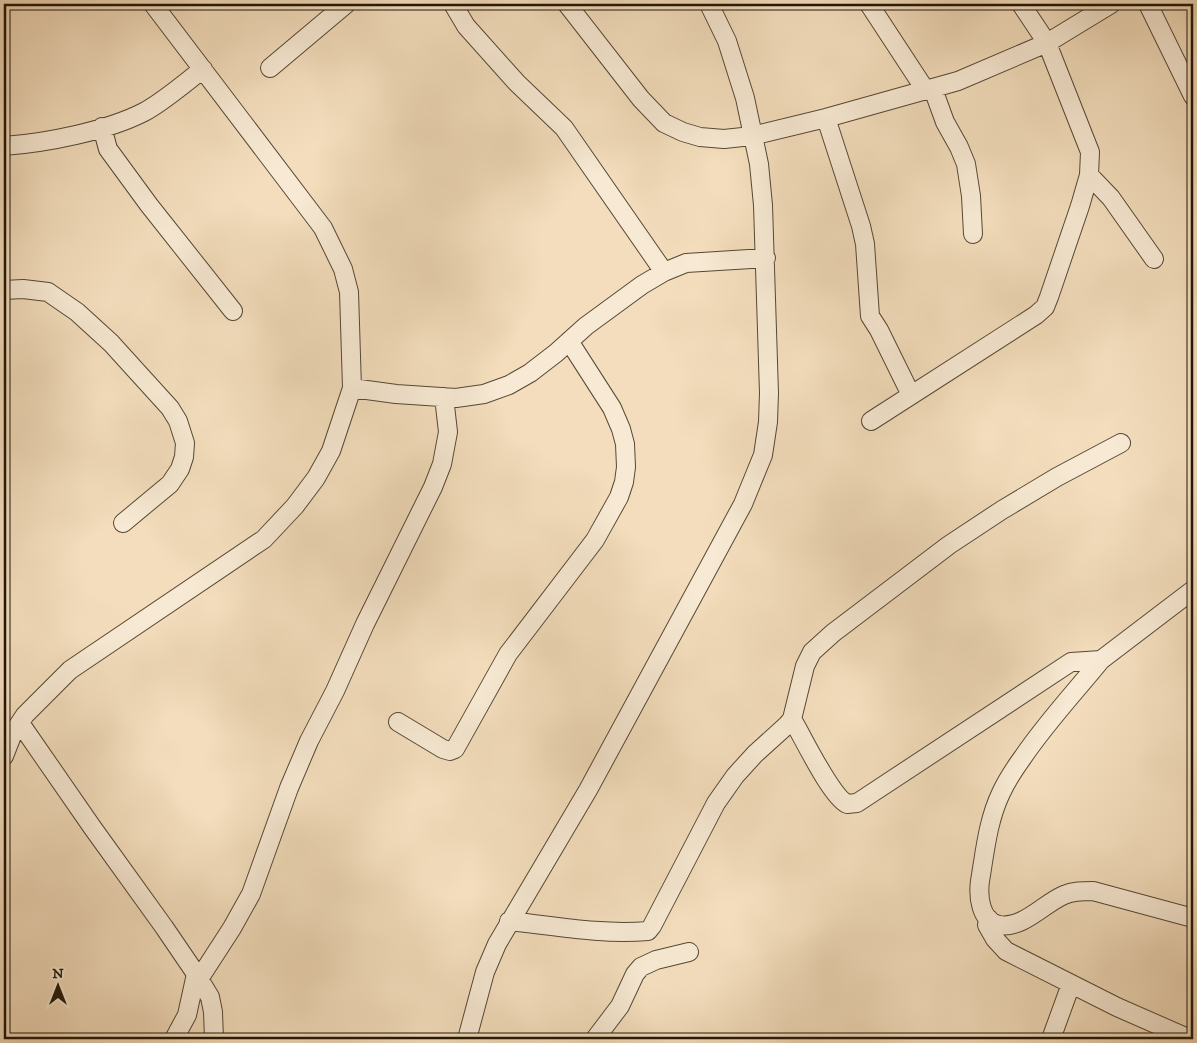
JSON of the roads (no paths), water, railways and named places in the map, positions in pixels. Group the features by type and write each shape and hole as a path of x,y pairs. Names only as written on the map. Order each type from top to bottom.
{"street":[{"path":"4,756 12,728 70,670 264,539 295,506 316,478 331,451 352,388 349,292 343,269 323,228 153,4"},
{"path":"270,68 346,4"},
{"path":"453,4 466,26 517,83 564,128 664,272"},
{"path":"567,4 641,99 664,123 683,132 700,137 724,139 752,136 826,118 958,81 1047,43 1111,4"},
{"path":"467,1039 485,972 496,944 588,790 743,504 763,455 770,393 766,258 760,164 744,98 727,41 709,4"},
{"path":"869,4 929,90 959,146 966,164 972,196 973,234"},
{"path":"871,420 993,344 1045,307 1089,175 1090,152 1047,43 1021,4"},
{"path":"1148,4 1193,96"},
{"path":"4,146 52,140 102,127 145,112 203,69"},
{"path":"826,118 861,226 865,244 870,316 879,330 911,395"},
{"path":"102,127 108,149 149,205 234,312"},
{"path":"1089,175 1111,198 1154,259"},
{"path":"352,388 396,394 456,398 484,394 509,385 530,373 586,326 664,272 686,263 766,258"},
{"path":"4,290 22,289 48,292 77,312 111,343 170,408 178,421 185,443 184,457 180,469 170,484 123,523"},
{"path":"398,722 443,749 450,751 455,749 508,654 595,540 620,497 626,467 625,444 612,408 569,342"},
{"path":"174,1039 187,1015 198,977 232,928 251,894 289,788 309,741 433,488 442,464 448,432 444,397"},
{"path":"509,921 622,932 648,931 716,803 734,776 754,754 787,726 792,719 805,666 812,652 833,633 949,545 1057,477 1121,443"},
{"path":"1193,590 1101,660 1040,732 1001,792 988,831 979,890 984,914 998,925 1010,925 1025,919 1063,895 1079,891 1093,891 1193,918"},
{"path":"792,719 839,797 847,804 857,804 1070,662 1101,660"},
{"path":"12,728 198,977 210,997 213,1012 214,1039"},
{"path":"989,919 987,925 995,939 1006,951 1116,1007 1190,1039"},
{"path":"595,1039 620,1006 635,974 641,967 656,960 689,952"},
{"path":"1051,1039 1071,984"}]}
